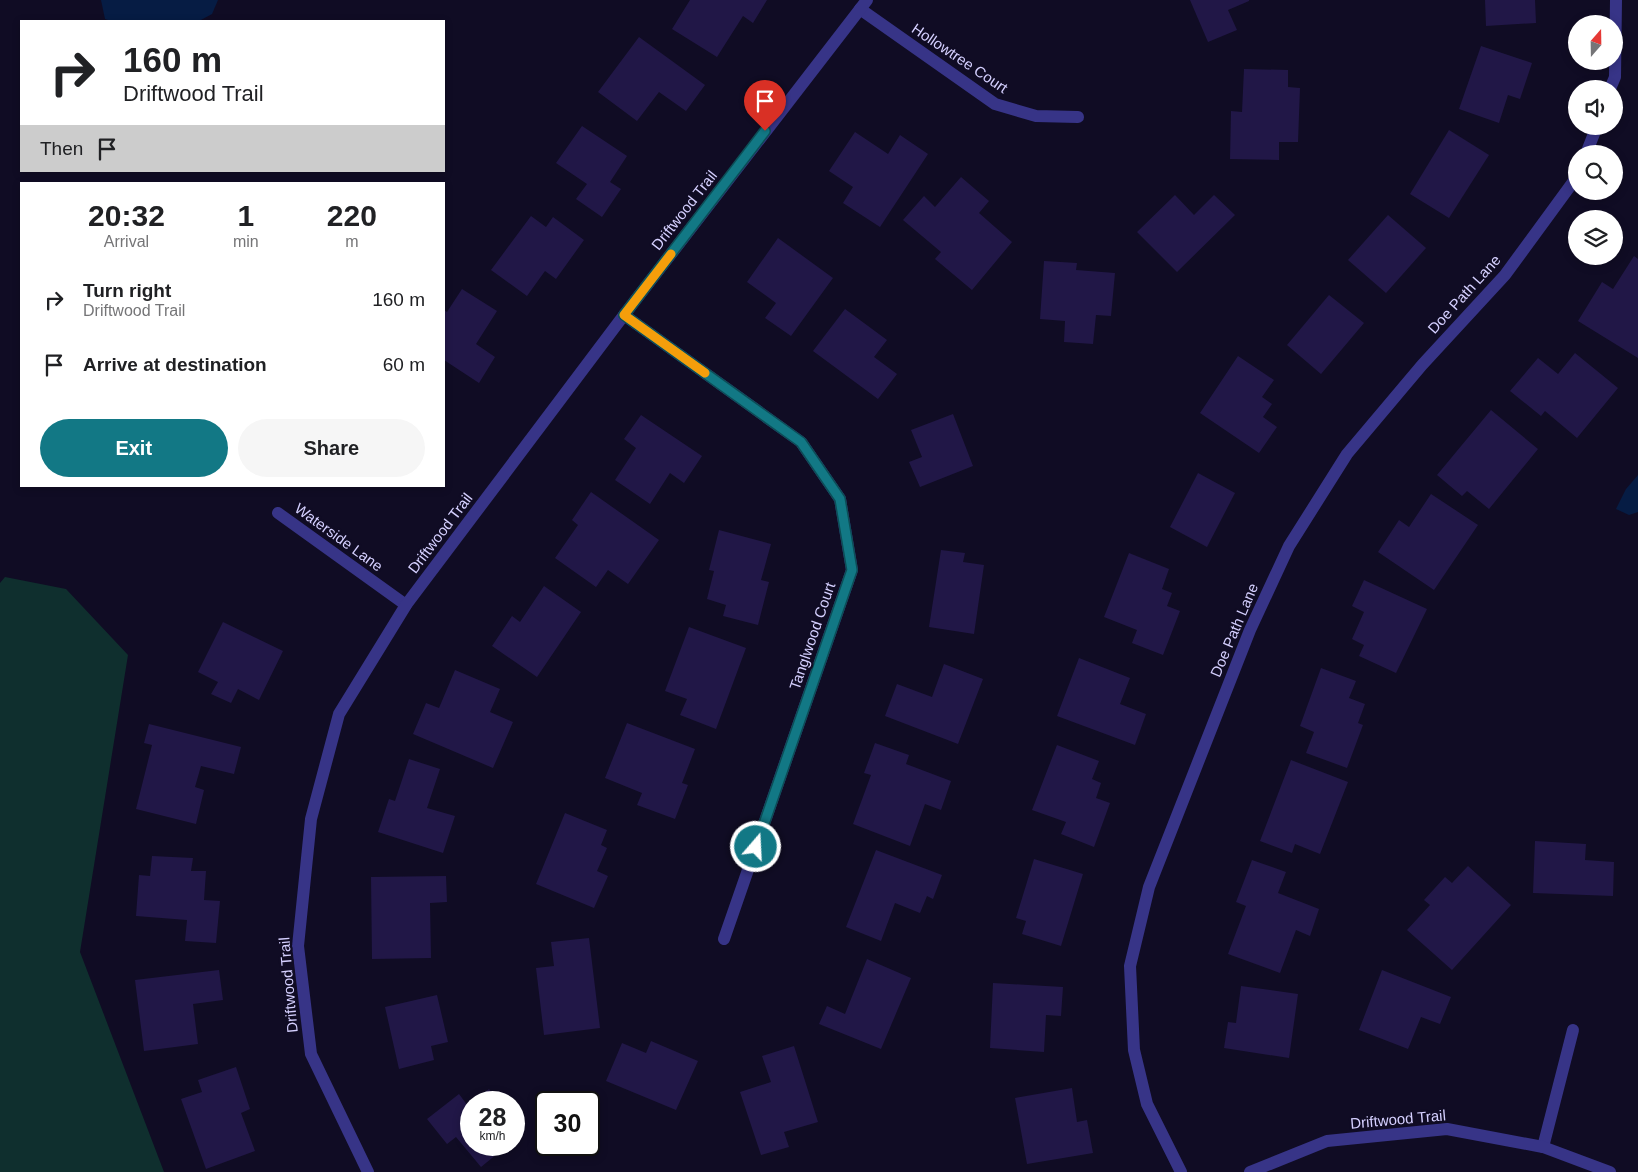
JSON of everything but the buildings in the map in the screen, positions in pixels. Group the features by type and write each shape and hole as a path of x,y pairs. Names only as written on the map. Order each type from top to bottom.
{"street":[{"path":"1613,80 1616,0"},
{"name":"Hollowtree Court","path":"863,4 995,104 1036,116 1078,117"},
{"name":"Driftwood Trail","path":"368,1172 311,1054 298,946 311,819 339,714 406,605 624,315 863,4"},
{"name":"Doe Path Lane","path":"1181,1172 1147,1104 1134,1050 1130,966 1149,887 1250,630 1289,546 1347,454 1422,365 1505,275 1568,189"},
{"name":"Tanglwood Court","path":"624,315 801,442 840,499 852,570 724,939"},
{"name":"Waterside Lane","path":"278,513 406,605"},
{"path":"1543,1147 1573,1030"},
{"name":"Driftwood Trail","path":"1250,1172 1327,1141 1447,1129 1543,1147 1610,1172"}],"green space":[{"path":"5,577 66,589 128,655 80,952 164,1172 0,1172 0,583"}],"water":[{"path":"101,0 218,0 212,14 201,20 105,19"},
{"path":"1638,475 1638,512 1629,515 1616,509 1626,489"}],"slow traffic":[{"path":"671,254 624,315 705,373"}],"route":[{"path":"756,847 852,570 840,499 801,442 624,315 765,131"}]}
